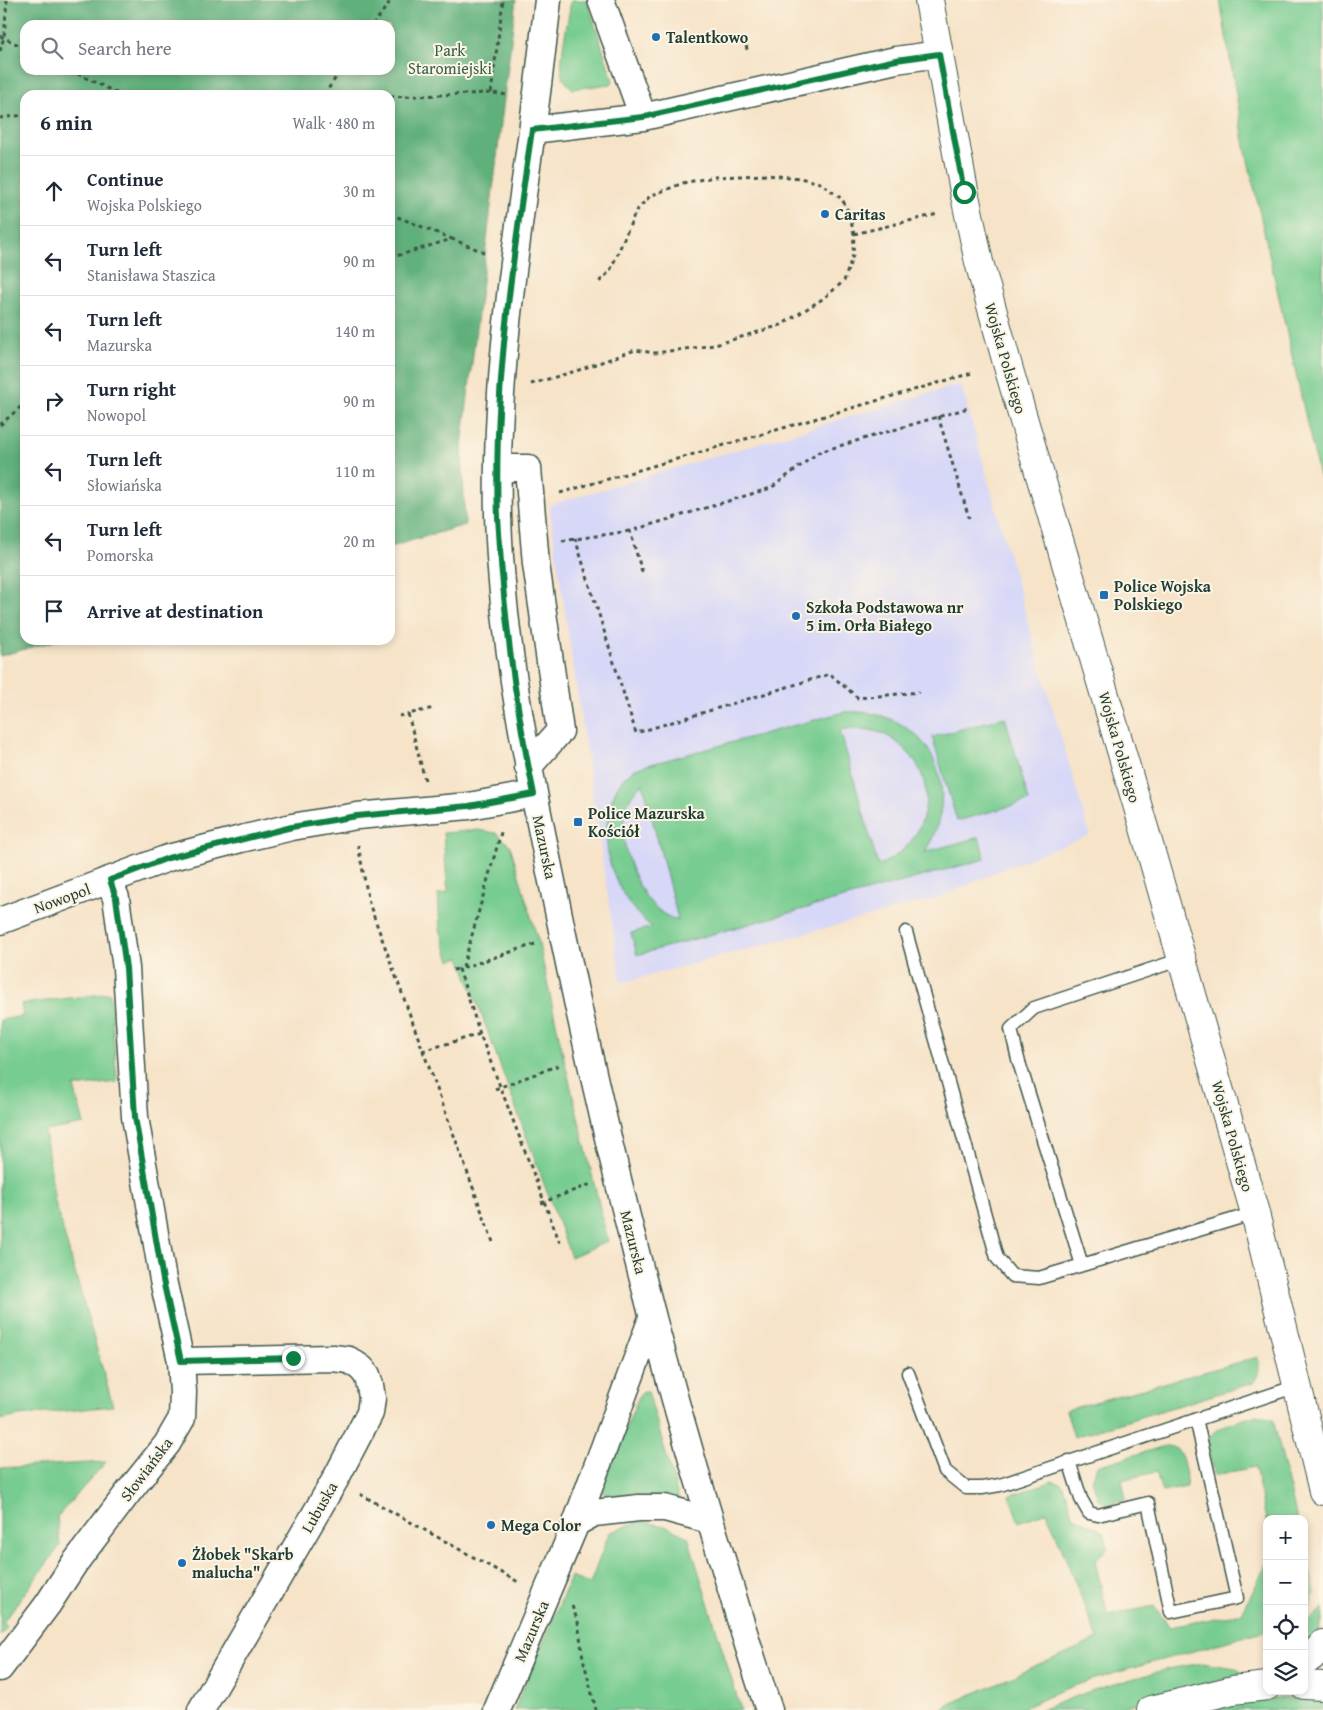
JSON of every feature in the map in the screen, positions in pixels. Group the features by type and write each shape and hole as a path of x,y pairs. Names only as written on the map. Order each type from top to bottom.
{"street":[{"name":"Mazurska","path":"548,0 507,316 500,406 498,516 511,670 528,767 583,1030 652,1318 684,1438 769,1710"},
{"path":"601,0 643,117"},
{"name":"Wojska Polskiego","path":"929,0 964,192 987,291 1255,1213 1323,1491"},
{"path":"532,130 643,117 896,60 939,54"},
{"path":"498,468 528,468 536,564 560,731 528,767"},
{"name":"Nowopol","path":"0,921 168,858 292,827 357,816 469,806 534,794"},
{"name":"Słowiańska","path":"0,1668 18,1647 78,1558 168,1444 182,1418 184,1392 181,1361 163,1280 135,1117 126,968 116,898 110,880"},
{"name":"Mazurska","path":"497,1710 576,1523 652,1318"},
{"name":"Lubuska","path":"181,1361 333,1358 349,1360 361,1368 367,1375 372,1398 370,1413 335,1480 201,1710"},
{"path":"576,1523 594,1513 639,1508 664,1508 709,1520"},
{"path":"1308,1659 1323,1644"},
{"path":"1151,1710 1213,1694 1263,1685"},
{"path":"1308,1685 1323,1686"}],"lane":[{"path":"906,932 997,1258 1012,1276 1038,1278 1255,1213"},
{"path":"1082,1265 1018,1059 1011,1029 1034,1008 1182,958"},
{"path":"908,1373 945,1471 966,1488 1000,1485 1296,1386"},
{"path":"1069,1461 1081,1499 1088,1513 1098,1515 1148,1503 1171,1612 1237,1598 1196,1419"}],"path":[{"path":"0,51 7,0"},
{"path":"377,20 391,0"},
{"path":"490,93 503,0"},
{"path":"2,37 20,46"},
{"path":"745,38 747,50"},
{"path":"80,75 111,90"},
{"path":"327,90 338,75"},
{"path":"395,98 490,93 514,96"},
{"path":"0,118 20,116"},
{"path":"530,384 576,371 635,350 655,353 715,345 781,325 824,298 844,281 853,255 854,234 849,213 842,199 820,183 800,178 766,175 714,177 683,183 650,196 636,211 610,271 599,282"},
{"path":"854,234 938,214"},
{"path":"395,216 494,256"},
{"path":"395,256 452,239"},
{"path":"531,504 548,496 972,373"},
{"path":"0,425 20,407"},
{"path":"554,543 575,538 630,531 771,488 819,452 968,408"},
{"path":"938,416 969,518"},
{"path":"630,531 642,572"},
{"path":"575,538 636,733 830,674 858,698 919,692"},
{"path":"399,716 434,708"},
{"path":"408,714 425,776 425,785"},
{"path":"502,828 461,968 480,1034 542,1202 560,1243"},
{"path":"358,845 369,903 494,1245"},
{"path":"453,970 542,942"},
{"path":"422,1051 480,1034"},
{"path":"495,1089 569,1061"},
{"path":"542,1202 598,1181"},
{"path":"335,1480 527,1587"},
{"path":"559,1565 578,1622 583,1658 596,1710"}],"shaded area":[{"name":"Szkoła Podstawowa nr 5 im. Orła Białego","path":"961,384 1090,835 1005,868 938,898 621,983 549,505"}],"green space":[{"name":"Park Staromiejski","path":"0,0 516,0 462,446 465,525 395,546 395,90 20,90 20,645 40,645 0,656"},
{"path":"571,0 587,0 613,81 611,84 573,89 563,79 561,67"},
{"path":"1220,0 1323,0 1323,488 1245,147"},
{"path":"844,712 873,714 897,722 917,736 931,754 939,776 942,800 937,826 925,852 979,837 985,859 637,955 631,933 652,927 638,915 618,884 608,856 607,831 610,806 620,783 631,772 644,766","holes":["840,730 874,731 892,739 914,760 923,777 926,794 924,812 919,829 909,844 895,856 878,865","643,784 678,919 667,916 652,904 635,878 629,861 625,844 626,810 632,796"]},
{"path":"1005,717 1029,801 957,821 932,737"},
{"path":"478,830 496,833 510,845 538,940 564,1059 608,1241 571,1257 460,957 450,961 440,929 438,894 448,893 443,833"},
{"path":"110,993 117,1082 74,1087 84,1124 45,1131 55,1202 113,1406 19,1416 0,1420 0,1020 23,1016 21,1004"},
{"path":"1258,1357 1259,1371 1253,1383 1074,1437 1066,1410"},
{"path":"644,1391 648,1391 679,1500 615,1499 600,1491 639,1396"},
{"path":"1256,1415 1273,1419 1296,1515 1265,1515 1255,1467 1215,1475 1210,1458 1209,1440 1216,1430"},
{"path":"1165,1446 1172,1447 1180,1454 1183,1460 1187,1487 1162,1492 1156,1472 1122,1480 1126,1499 1106,1504 1098,1499 1092,1480 1097,1466"},
{"path":"106,1462 57,1517 60,1546 3,1622 7,1627 0,1636 0,1468"},
{"path":"1053,1481 1062,1483 1074,1517 1104,1532 1108,1548 1095,1561 1108,1616 1154,1606 1170,1627 1242,1613 1263,1571 1263,1631 1091,1680 1060,1691 1019,1710 941,1710 950,1704 1098,1639 1047,1512 1019,1522 1009,1496"},
{"path":"640,1521 665,1526 688,1537 741,1710 514,1710 571,1577 590,1584 609,1533"},
{"path":"1308,1563 1315,1592 1308,1609"},
{"path":"1323,1608 1319,1632 1308,1647 1308,1621"},
{"path":"1203,1663 1236,1668 1244,1674 1112,1710 1040,1710 1093,1690 1167,1669"},
{"path":"1270,1698 1309,1698 1323,1704 1323,1710 1177,1710"}],"place":[{"name":"Talentkowo","path":"656,37"},
{"name":"Caritas","path":"825,214"},
{"name":"Police Wojska Polskiego","path":"1104,595"},
{"name":"Szkoła Podstawowa nr 5 im. Orła Białego","path":"796,616"},
{"name":"Police Mazurska Kościół","path":"578,822"},
{"name":"Mega Color","path":"491,1525"},
{"name":"Żłobek \"Skarb malucha\"","path":"182,1563"}],"route":[{"path":"293,1358 181,1361 163,1280 135,1117 128,983 116,898 110,880 168,858 240,838 292,827 357,816 469,806 534,794 511,670 498,516 500,406 507,316 532,130 643,117 896,60 939,54 964,192"}]}
